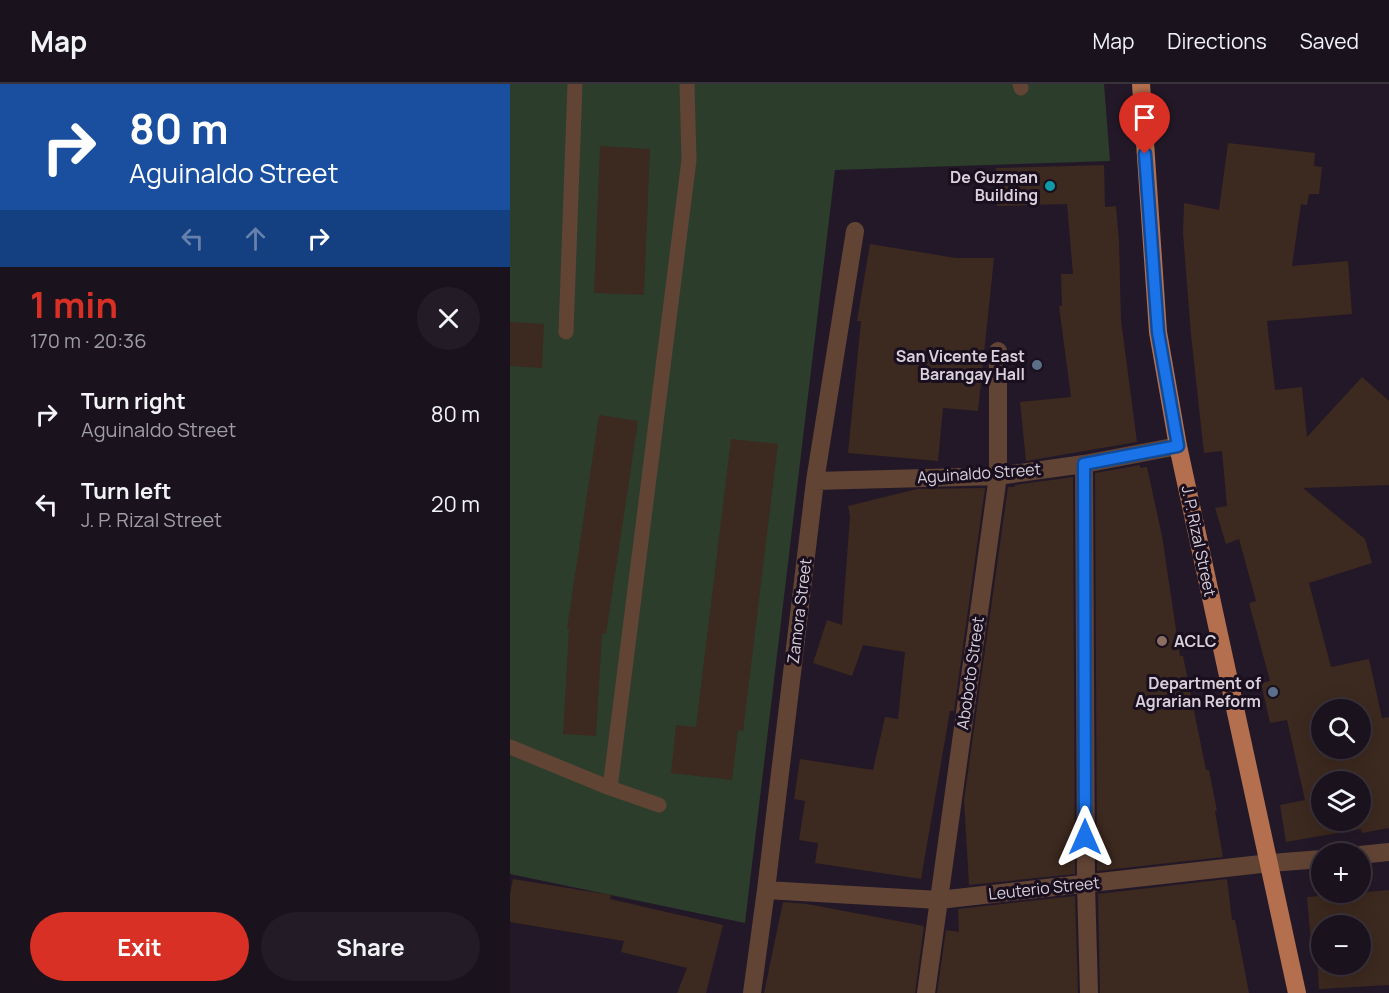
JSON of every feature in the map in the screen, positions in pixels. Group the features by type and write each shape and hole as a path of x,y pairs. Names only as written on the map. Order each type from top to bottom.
{"highway":[{"name":"J. P. Rizal Street","path":"1140,84 1158,332 1178,446 1297,993"}],"street":[{"name":"Zamora Street","path":"752,993 815,481 855,231"},
{"name":"Aboboto Street","path":"926,993 998,476 998,351"},
{"name":"Aguinaldo Street","path":"815,481 998,476 1084,464 1178,446"},
{"path":"1084,464 1086,884 1089,993"},
{"path":"1371,854 1389,852"},
{"name":"Leuterio Street","path":"766,890 939,900 1311,860"}],"lane":[{"path":"566,332 575,84"},
{"path":"610,788 689,160 687,84"},
{"path":"510,747 610,788 658,804"}],"green space":[{"path":"510,84 1104,84 1110,161 835,170 745,923 510,874"}],"building":[{"path":"1228,143 1315,153 1314,166 1322,167 1319,194 1309,194 1307,205 1301,204 1292,266 1348,261 1352,314 1267,321 1275,390 1302,387 1307,437 1362,377 1389,401 1389,485 1303,488 1365,539 1372,563 1309,583 1331,667 1369,659 1382,718 1389,717 1389,828 1362,833 1362,831 1371,831 1371,771 1311,771 1311,831 1349,831 1286,842 1280,805 1305,800 1287,720 1270,723 1261,683 1270,681 1249,603 1256,601 1239,539 1226,544 1215,508 1227,506 1222,451 1204,453 1191,335 1183,233 1184,203 1219,210"},
{"path":"600,146 650,149 644,295 594,293"},
{"path":"1104,165 1105,207 1116,206 1121,320 1137,442 1026,461 1020,402 1071,397 1059,306 1062,306 1061,274 1073,274 1067,204 997,206 996,168"},
{"path":"870,244 956,258 994,258 978,411 943,408 938,461 848,453 861,321 857,321"},
{"path":"510,322 544,324 542,368 510,366"},
{"path":"599,415 638,421 606,634 602,634 596,736 563,734 569,629 567,629"},
{"path":"731,439 778,444 743,731 738,730 732,780 671,773 676,725 696,727"},
{"path":"1140,465 1140,468 1147,467 1162,536 1180,656 1183,656 1206,770 1209,770 1223,857 1097,871 1095,473"},
{"path":"1073,477 1075,874 969,885 964,800 1008,487"},
{"path":"985,488 954,711 950,711 921,879 815,863 818,843 799,840 805,801 794,799 800,759 873,770 885,717 898,719 905,652 863,645 852,676 813,663 827,620 842,625 850,516 848,506 917,489"},
{"path":"513,879 611,895 610,899 723,925 706,993 677,993 687,968 621,952 624,941 510,922 510,894"},
{"path":"1227,879 1232,920 1235,920 1249,993 1100,993 1098,894"},
{"path":"1389,890 1389,985 1319,989 1318,975 1371,975 1371,915 1311,915 1311,943 1307,897 1311,897 1311,903 1371,903 1371,892"},
{"path":"1075,896 1078,993 937,993 946,930 959,932 958,909"},
{"path":"783,902 807,904 924,926 915,993 764,993"}],"place":[{"name":"De Guzman Building","path":"1050,186"},
{"name":"San Vicente East Barangay Hall","path":"1037,365"},
{"name":"ACLC","path":"1162,641"},
{"name":"Department of Agrarian Reform","path":"1273,692"}],"route":[{"path":"1085,837 1084,464 1178,446 1158,332 1145,154"}]}
